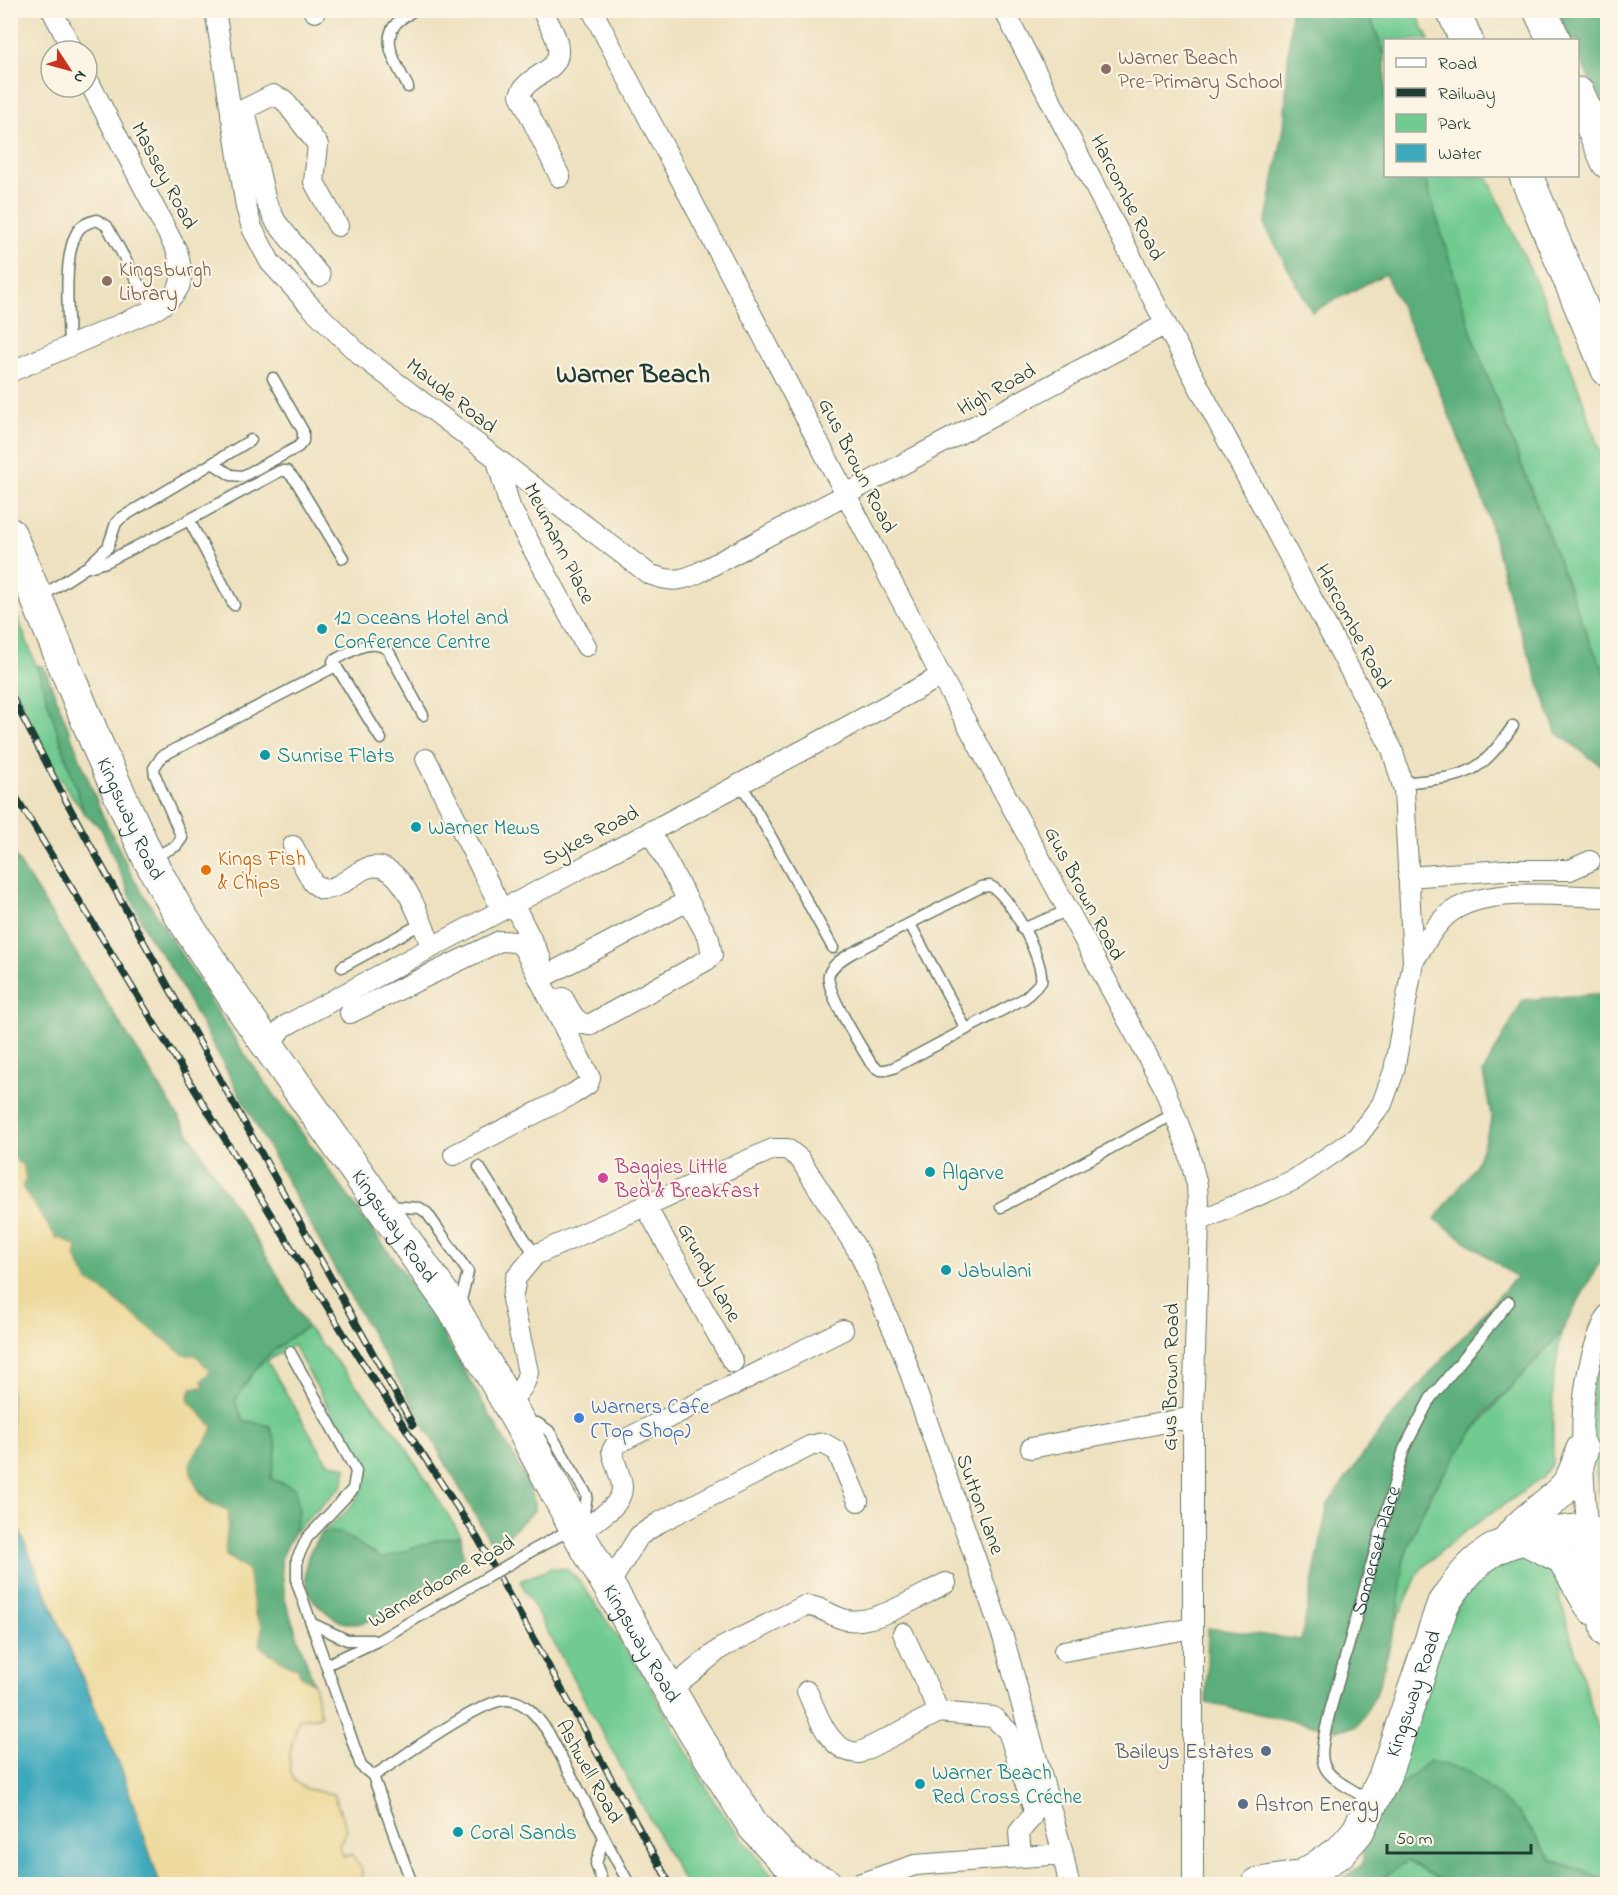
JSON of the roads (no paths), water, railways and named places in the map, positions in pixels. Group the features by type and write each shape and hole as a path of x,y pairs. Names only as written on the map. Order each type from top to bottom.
{"highway":[{"path":"1453,10 1466,39"},
{"path":"1540,10 1554,39"},
{"path":"1579,96 1608,162"},
{"path":"1526,177 1608,370"}],"main road":[{"name":"Kingsway Road","path":"10,534 149,859 202,951 457,1314 514,1412 577,1530 610,1583 670,1690 754,1827 784,1859 803,1874 826,1884"},
{"path":"1582,1450 1566,1485 1519,1525 1515,1539 1554,1551 1563,1558 1570,1566 1590,1605 1606,1625"},
{"name":"Kingsway Road","path":"1270,1884 1301,1877 1341,1852 1358,1831 1374,1802 1443,1604 1471,1567 1515,1539 1587,1529"},
{"path":"1587,1529 1606,1625"}],"street":[{"path":"52,10 67,39"},
{"name":"Maude Road","path":"215,10 238,113 246,207 252,228 270,262 312,308 360,355 497,460 649,574 667,581 681,581 847,493"},
{"path":"542,10 555,39 558,58 554,66 525,84 520,95 560,177"},
{"name":"Gus Brown Road","path":"592,10 847,493 940,676 1163,1085 1187,1146 1197,1185 1199,1221 1193,1417 1193,1884"},
{"name":"Harcombe Road","path":"1004,10 1392,749 1402,783 1413,962 1394,1071 1382,1104 1357,1137 1294,1180 1199,1221"},
{"path":"320,276 276,222 266,202 238,113 273,96 284,100 318,145 314,182 338,226"},
{"name":"Massey Road","path":"98,99 177,251 182,268 181,281 173,298 153,310"},
{"path":"10,372 69,349 153,310"},
{"name":"High Road","path":"847,493 947,443 1167,324"},
{"name":"Meumann Place","path":"497,460 510,507 586,646"},
{"name":"Sykes Road","path":"267,1044 285,1026 671,819 742,785 940,676"},
{"path":"426,759 507,906 574,1018 581,1024 589,1024 602,1018 707,960 712,955 709,939 650,831"},
{"path":"293,846 313,883 322,888 337,886 363,869 380,866 391,870 402,882 432,947"},
{"path":"1408,877 1503,870 1570,870 1590,861"},
{"path":"1413,962 1442,919 1458,907 1477,898 1608,897"},
{"path":"549,974 688,902"},
{"path":"450,936 464,959"},
{"path":"350,1013 500,941 508,940 523,947 590,1078 588,1084 573,1094 454,1155"},
{"name":"Sutton Lane","path":"645,1206 773,1149 787,1149 800,1159 860,1254 902,1350 1004,1640 1064,1854 1069,1884"},
{"path":"514,1412 528,1372 512,1299 516,1278 535,1255 645,1206"},
{"name":"Grundy Lane","path":"645,1206 733,1362"},
{"path":"1587,1529 1581,1411 1585,1380 1594,1343 1608,1314"},
{"path":"577,1530 616,1504 622,1495 622,1485 612,1451 616,1444 843,1329"},
{"path":"1031,1448 1193,1417"},
{"path":"610,1583 639,1536 660,1522 810,1446 823,1443 837,1450 858,1501"},
{"path":"670,1690 721,1648 804,1606 816,1606 848,1620 867,1620 946,1582"},
{"path":"1064,1651 1193,1628"},
{"path":"903,1633 939,1712"},
{"path":"807,1691 827,1734 847,1753 859,1753 939,1712 993,1717 1008,1731 1034,1810 1031,1818 1019,1832 1021,1857"},
{"path":"859,1884 915,1865 1064,1854"}],"lane":[{"path":"408,87 391,50 389,37 395,25 414,10"},
{"path":"69,349 68,271 75,236 87,223 97,220 107,226 153,310"},
{"path":"214,464 231,475 243,476 298,447 303,441 303,432 273,378"},
{"path":"36,599 85,568 108,547 116,523 121,518 214,464 250,440"},
{"path":"85,568 106,562 280,471 287,471 296,480 342,558"},
{"path":"189,520 234,605"},
{"path":"381,739 333,661 366,645 383,646 388,650 423,715"},
{"path":"149,859 176,846 182,838 155,775 154,768 162,756 336,666"},
{"path":"1402,783 1459,777 1472,772 1498,749 1513,726"},
{"path":"742,785 833,948"},
{"path":"990,886 1002,894 1022,929 1041,967 1041,982 1025,998 883,1072 877,1070 870,1062 828,986 830,971 836,963 910,924 981,887 990,886"},
{"path":"1022,929 1067,911"},
{"path":"342,967 421,924"},
{"path":"910,924 966,1029"},
{"path":"1001,1207 1174,1114"},
{"path":"479,1167 535,1255"},
{"name":"Somerset Place","path":"1374,1802 1333,1779 1325,1770 1321,1748 1330,1711 1404,1449 1430,1399 1509,1302"},
{"path":"290,1352 356,1471 352,1489 307,1538 297,1559 297,1583 361,1766 373,1776 412,1884"},
{"name":"Warnerdoone Road","path":"326,1665 379,1640 528,1553 577,1530"},
{"path":"313,1624 347,1640 379,1640"},
{"name":"Ashwell Road","path":"373,1776 450,1726 493,1703 505,1700 516,1701 531,1711 548,1732 629,1884"},
{"path":"602,1884 596,1864 604,1837"}],"water":[{"path":"10,1510 121,1768 160,1884 11,1884"}],"railway":[{"path":"10,693 65,799 413,1425"},
{"path":"10,787 345,1336 478,1539 670,1884"}],"place":[{"name":"Warner Beach Pre-Primary School","path":"1106,69"},
{"name":"Kingsburgh Library","path":"107,281"},
{"name":"12 Oceans Hotel and Conference Centre","path":"322,629"},
{"name":"Sunrise Flats","path":"265,755"},
{"name":"Warner Mews","path":"416,827"},
{"name":"Kings Fish & Chips","path":"206,870"},
{"name":"Algarve","path":"930,1172"},
{"name":"Baggies Little Bed & Breakfast","path":"603,1178"},
{"name":"Jabulani","path":"946,1270"},
{"name":"Warners Cafe (Top Shop)","path":"579,1418"},
{"name":"Baileys Estates","path":"1266,1751"},
{"name":"Warner Beach Red Cross Créche","path":"920,1784"},
{"name":"Astron Energy","path":"1243,1804"},
{"name":"Coral Sands","path":"458,1832"}],"district":[{"name":"Warner Beach","path":"633,373"}]}
